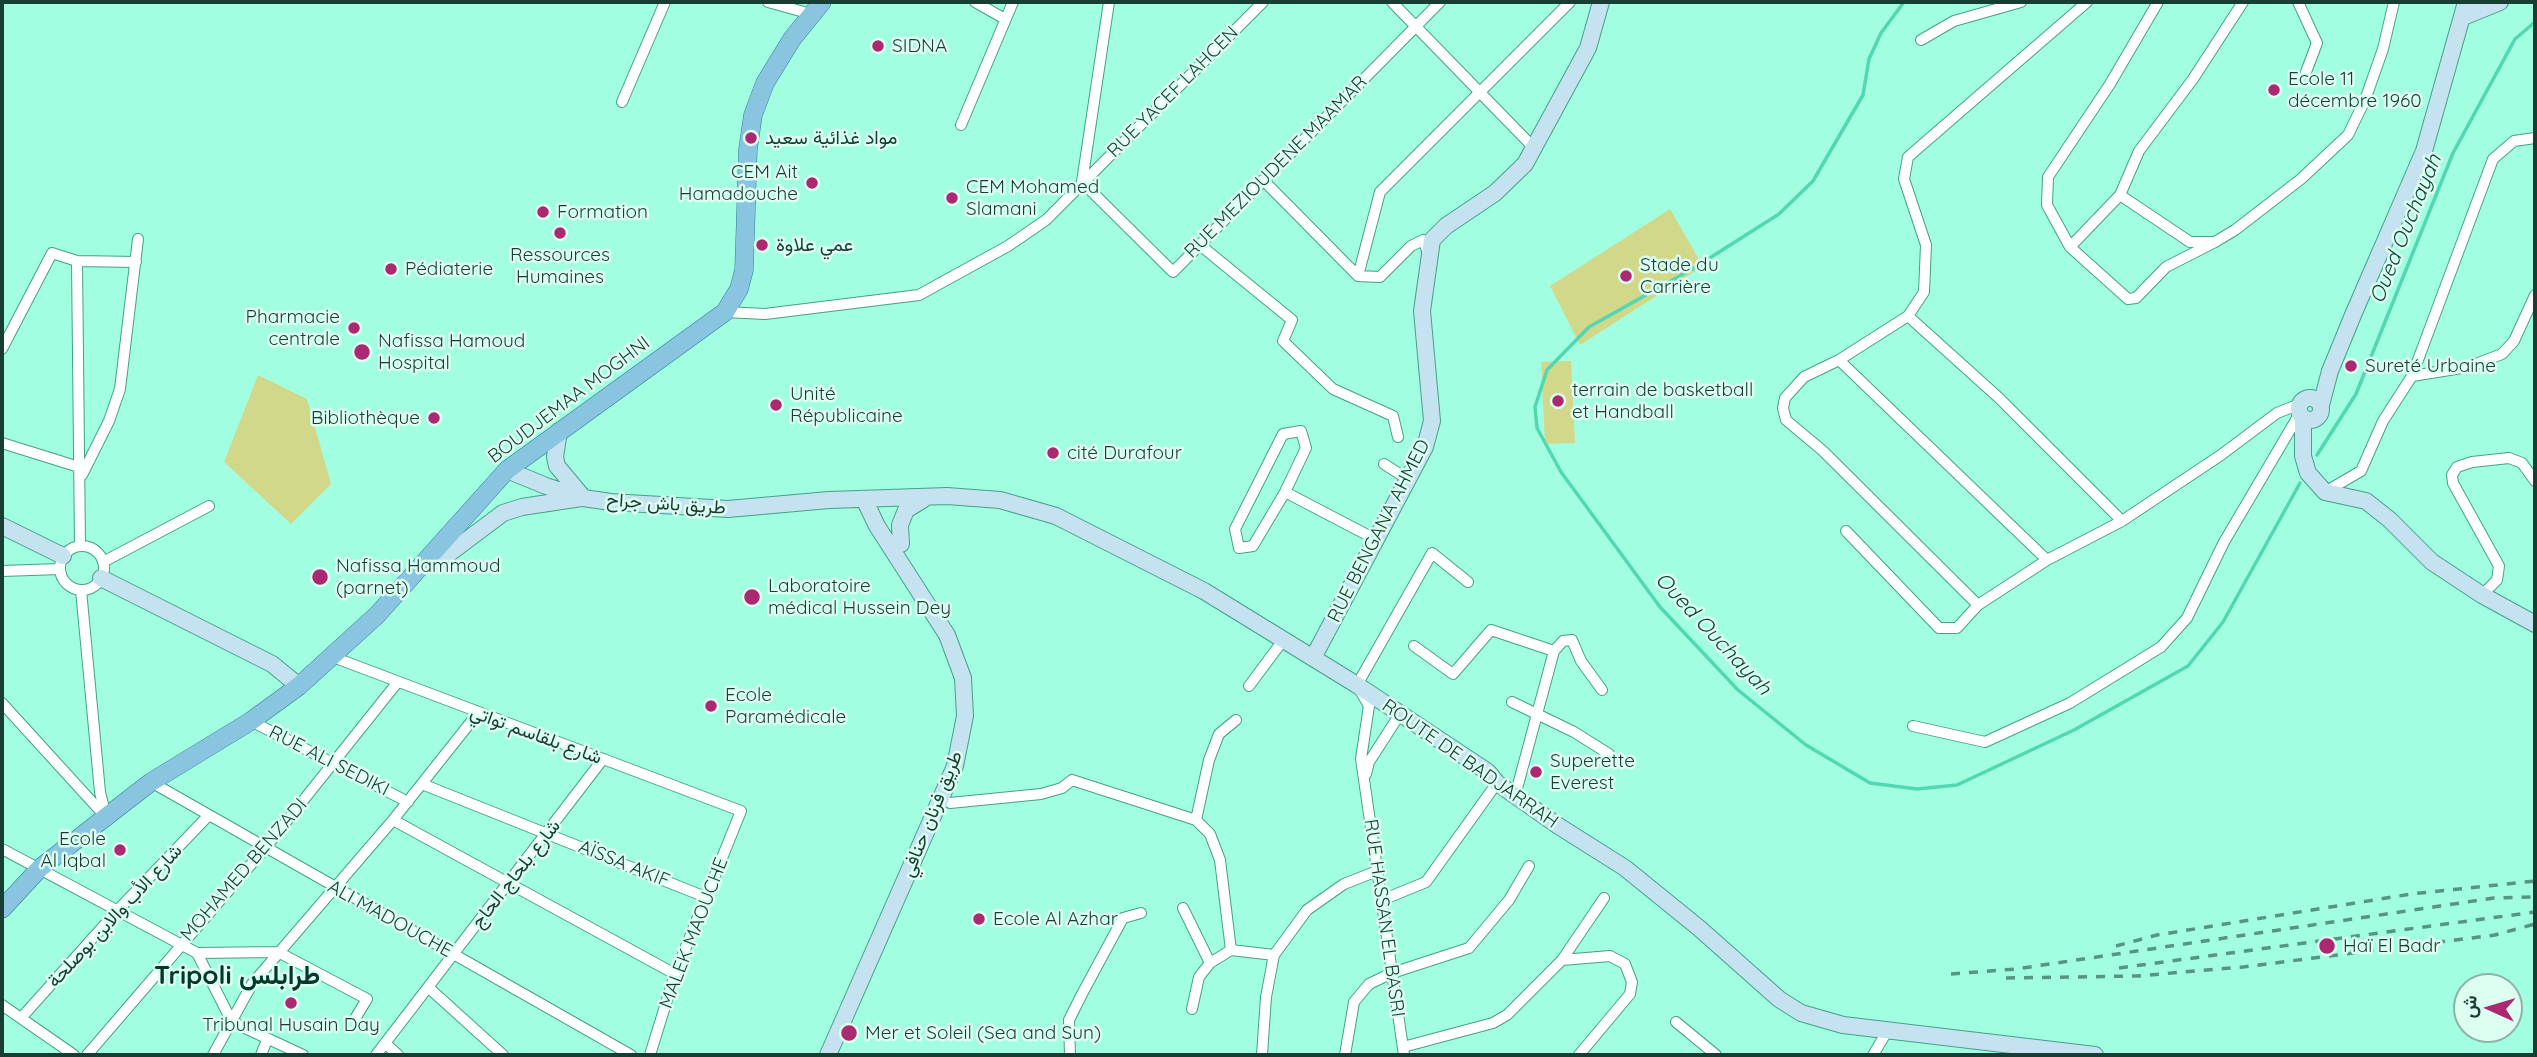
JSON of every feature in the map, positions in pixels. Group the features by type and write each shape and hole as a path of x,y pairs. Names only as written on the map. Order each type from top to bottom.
{"main road":[{"path":"1428,253 1432,240 1446,226 1495,193 1525,163 1588,48 1601,2"},
{"path":"2500,2 2464,9 2424,151 2330,370 2307,410 2303,456 2308,473 2325,492 2366,501 2378,508 2432,562 2482,595 2535,624"},
{"name":"BOUDJEMAA MOGHNI","path":"2,909 40,868 151,782 251,721 299,686 332,657 427,562 507,470 725,312 739,289 744,270 748,149 753,116 765,83 817,8"},
{"name":"RUE BENGANA AHMED","path":"1313,658 1425,447 1432,421 1423,335 1428,253"},
{"path":"559,431 556,466 583,498"},
{"name":"طريق باش جراح","path":"507,470 583,498 728,509 838,500"},
{"path":"901,544 900,525 906,510 916,502 936,496"},
{"name":"ROUTE DE BADJARRAH","path":"838,500 936,496 1000,500 1056,516 1204,591 1357,685 1488,772 1497,783 1515,796 1625,868 1790,1007 1825,1022 2095,1055"},
{"path":"427,562 443,558 494,518 512,509 583,498"},
{"name":"طريق فرنان حنافي","path":"828,1055 954,766 965,716 963,678 947,635 877,526 870,499"},
{"name":"طريق فرنان حنافي","path":"839,1055 950,803 971,749 975,709 973,677 959,635 870,499"},
{"path":"838,500 877,526"},
{"path":"2,526 61,563"},
{"path":"102,570 272,664 299,686"}],"street":[{"path":"622,102 665,2"},
{"path":"768,2 817,8"},
{"path":"975,2 1005,19"},
{"path":"961,125 1013,2"},
{"path":"1082,182 1109,2"},
{"name":"RUE YACEF LAHCEN","path":"725,312 765,314 919,295 1008,246 1046,220 1263,2"},
{"path":"1392,2 1534,148"},
{"name":"RUE MEZIOUDENE MAAMAR","path":"1082,182 1172,272 1440,2"},
{"path":"1358,276 1380,192 1570,2"},
{"path":"1921,40 1954,21 2021,2"},
{"path":"1978,605 1822,451 1786,420 1783,408 1785,398 1804,377 1839,360 1908,316 1924,292 1926,245 1904,179 1908,157 2087,2"},
{"path":"2158,2 2109,84 2048,177 2047,205 2070,247 2125,298 2132,299 2166,267 2215,242 2268,205 2348,135 2365,100 2383,49 2394,2"},
{"path":"2070,247 2120,195 2139,151 2158,121 2193,79 2243,2"},
{"path":"2298,2 2317,43 2306,72"},
{"path":"2325,492 2361,471 2383,421 2412,376 2493,159 2514,141 2535,138"},
{"path":"1263,180 1358,276 1380,277 1410,246 1423,240 1428,253"},
{"path":"2120,195 2190,242 2215,242"},
{"path":"80,472 108,421 120,389 138,239"},
{"path":"1200,245 1292,320 1283,341 1333,388 1393,416 1398,437"},
{"path":"2,349 52,253 77,261 136,262"},
{"path":"2,571 61,563 80,546 77,261"},
{"path":"2412,376 2468,368 2502,354 2514,341 2535,295"},
{"path":"1908,316 1999,398 2122,521"},
{"path":"1839,360 2047,560"},
{"path":"1846,531 1939,628 1957,628 1978,605 2047,560 2122,521 2221,455 2277,413 2307,410"},
{"path":"1913,726 1985,742 2070,703 2161,647 2187,618 2224,542 2307,410"},
{"path":"1301,431 1306,448 1285,492 1253,546 1239,548 1235,529 1283,435 1301,431"},
{"path":"2,443 80,472"},
{"path":"2482,595 2497,580 2499,566 2453,483 2452,475 2457,467 2472,461 2509,458 2522,463 2535,481"},
{"path":"1384,464 1409,480"},
{"path":"1285,492 1377,540"},
{"path":"61,563 68,584 81,590 94,586 102,570 209,506"},
{"path":"80,546 95,550 102,570"},
{"path":"1357,685 1432,553 1468,582"},
{"path":"81,590 100,792 106,817"},
{"path":"1414,646 1453,674 1491,630 1555,651"},
{"path":"1249,686 1284,639"},
{"path":"1515,796 1555,651 1563,641 1572,640 1602,690"},
{"name":"شارع بلقاسم تواتي","path":"332,657 741,811"},
{"name":"MOHAMED BENZADI","path":"86,1055 266,847 397,683"},
{"name":"RUE HASSAN EL BASRI","path":"1357,685 1369,706 1361,759 1403,1051"},
{"path":"1512,702 1537,713 1609,754"},
{"path":"2,703 106,817"},
{"path":"213,1055 252,984 393,821 478,713"},
{"path":"1364,780 1369,762 1400,714"},
{"path":"1196,820 1209,760 1219,734 1236,720"},
{"name":"RUE ALI SEDIKI","path":"251,721 408,802"},
{"name":"شارع بلحاج الحاج","path":"376,1055 603,759"},
{"path":"950,803 1041,794 1062,788 1072,780 1196,820 1210,834 1220,860 1231,950"},
{"name":"ALI MADOUCHE","path":"151,782 631,1055"},
{"path":"1382,900 1426,881 1497,783"},
{"name":"AÏSSA AKIF","path":"422,784 708,898"},
{"name":"MALEK MAOUCHE","path":"650,1055 675,974 741,811"},
{"name":"شارع الأب والابن بوصلحة","path":"22,1017 116,912 208,816"},
{"path":"393,821 675,974"},
{"path":"2,849 197,953 232,1022 303,1055"},
{"path":"1345,1055 1354,1002 1369,984 1392,973 1469,948 1509,900 1529,866"},
{"path":"1262,1055 1266,997 1274,956 1307,910 1345,884 1377,871"},
{"path":"1403,1051 1493,1023 1516,1008 1562,960 1604,898"},
{"path":"1182,908 1210,963"},
{"path":"1070,1055 1069,1020 1082,994 1123,918 1141,913"},
{"path":"1192,1009 1199,977 1210,963 1231,950 1274,956"},
{"path":"197,953 278,952 368,999 356,1017"},
{"path":"1562,960 1610,956 1625,964 1632,982 1630,994 1579,1055"},
{"path":"429,988 503,1055"},
{"path":"2,1005 74,1055"},
{"path":"1676,1022 1716,1055"},
{"path":"1872,1055 1888,1030"},
{"path":"261,1055 267,1040"},
{"path":"385,1043 398,1055"},
{"path":"2006,1044 2021,1055"}],"green space":[{"name":"Stade du Carrière","path":"1670,209 1703,266 1580,345 1550,286"},
{"name":"terrain de basketball et Handball","path":"1571,361 1575,443 1545,444 1541,362"},
{"path":"258,375 307,399 331,484 291,524 224,462"}],"waterway":[{"name":"Oued Ouchayah","path":"1904,2 1881,33 1869,59 1863,95 1813,181 1779,214 1694,268 1589,327 1547,370 1535,407 1537,428 1561,472 1660,607 1738,690 1806,745 1870,783 1917,789 1957,785 2074,730 2188,666 2223,622 2300,483"},
{"name":"Oued Ouchayah","path":"2317,455 2356,394 2453,153 2515,39 2535,22"}],"railway":[{"path":"2116,946 2157,935 2411,894 2535,881"},
{"path":"1951,974 2016,969 2494,898 2535,897"},
{"path":"2119,968 2535,912"},
{"path":"2006,978 2137,976 2243,967 2495,935 2535,924"}],"place":[{"name":"SIDNA","path":"878,46"},
{"name":"Ecole 11 décembre 1960","path":"2274,90"},
{"name":"مواد غذائية سعيد","path":"751,138"},
{"name":"CEM Ait Hamadouche","path":"812,183"},
{"name":"CEM Mohamed Slamani","path":"952,198"},
{"name":"Formation","path":"543,212"},
{"name":"Ressources Humaines","path":"560,233"},
{"name":"عمي علاوة","path":"762,245"},
{"name":"Pédiaterie","path":"391,269"},
{"name":"Stade du Carrière","path":"1626,276"},
{"name":"Pharmacie centrale","path":"354,328"},
{"name":"Nafissa Hamoud Hospital","path":"362,352"},
{"name":"Sureté Urbaine","path":"2351,366"},
{"name":"terrain de basketball et Handball","path":"1558,401"},
{"name":"Unité Républicaine","path":"776,405"},
{"name":"Bibliothèque","path":"434,418"},
{"name":"cité Durafour","path":"1053,453"},
{"name":"Nafissa Hammoud (parnet)","path":"320,577"},
{"name":"Laboratoire médical Hussein Dey","path":"752,597"},
{"name":"Ecole Paramédicale","path":"711,706"},
{"name":"Superette Everest","path":"1536,772"},
{"name":"Ecole Al Iqbal","path":"120,850"},
{"name":"Ecole Al Azhar","path":"979,919"},
{"name":"Haï El Badr","path":"2327,946"},
{"name":"Tribunal Husain Day","path":"291,1003"},
{"name":"Mer et Soleil (Sea and Sun)","path":"849,1033"}],"district":[{"name":"Tripoli طرابلس","path":"237,976"}]}
